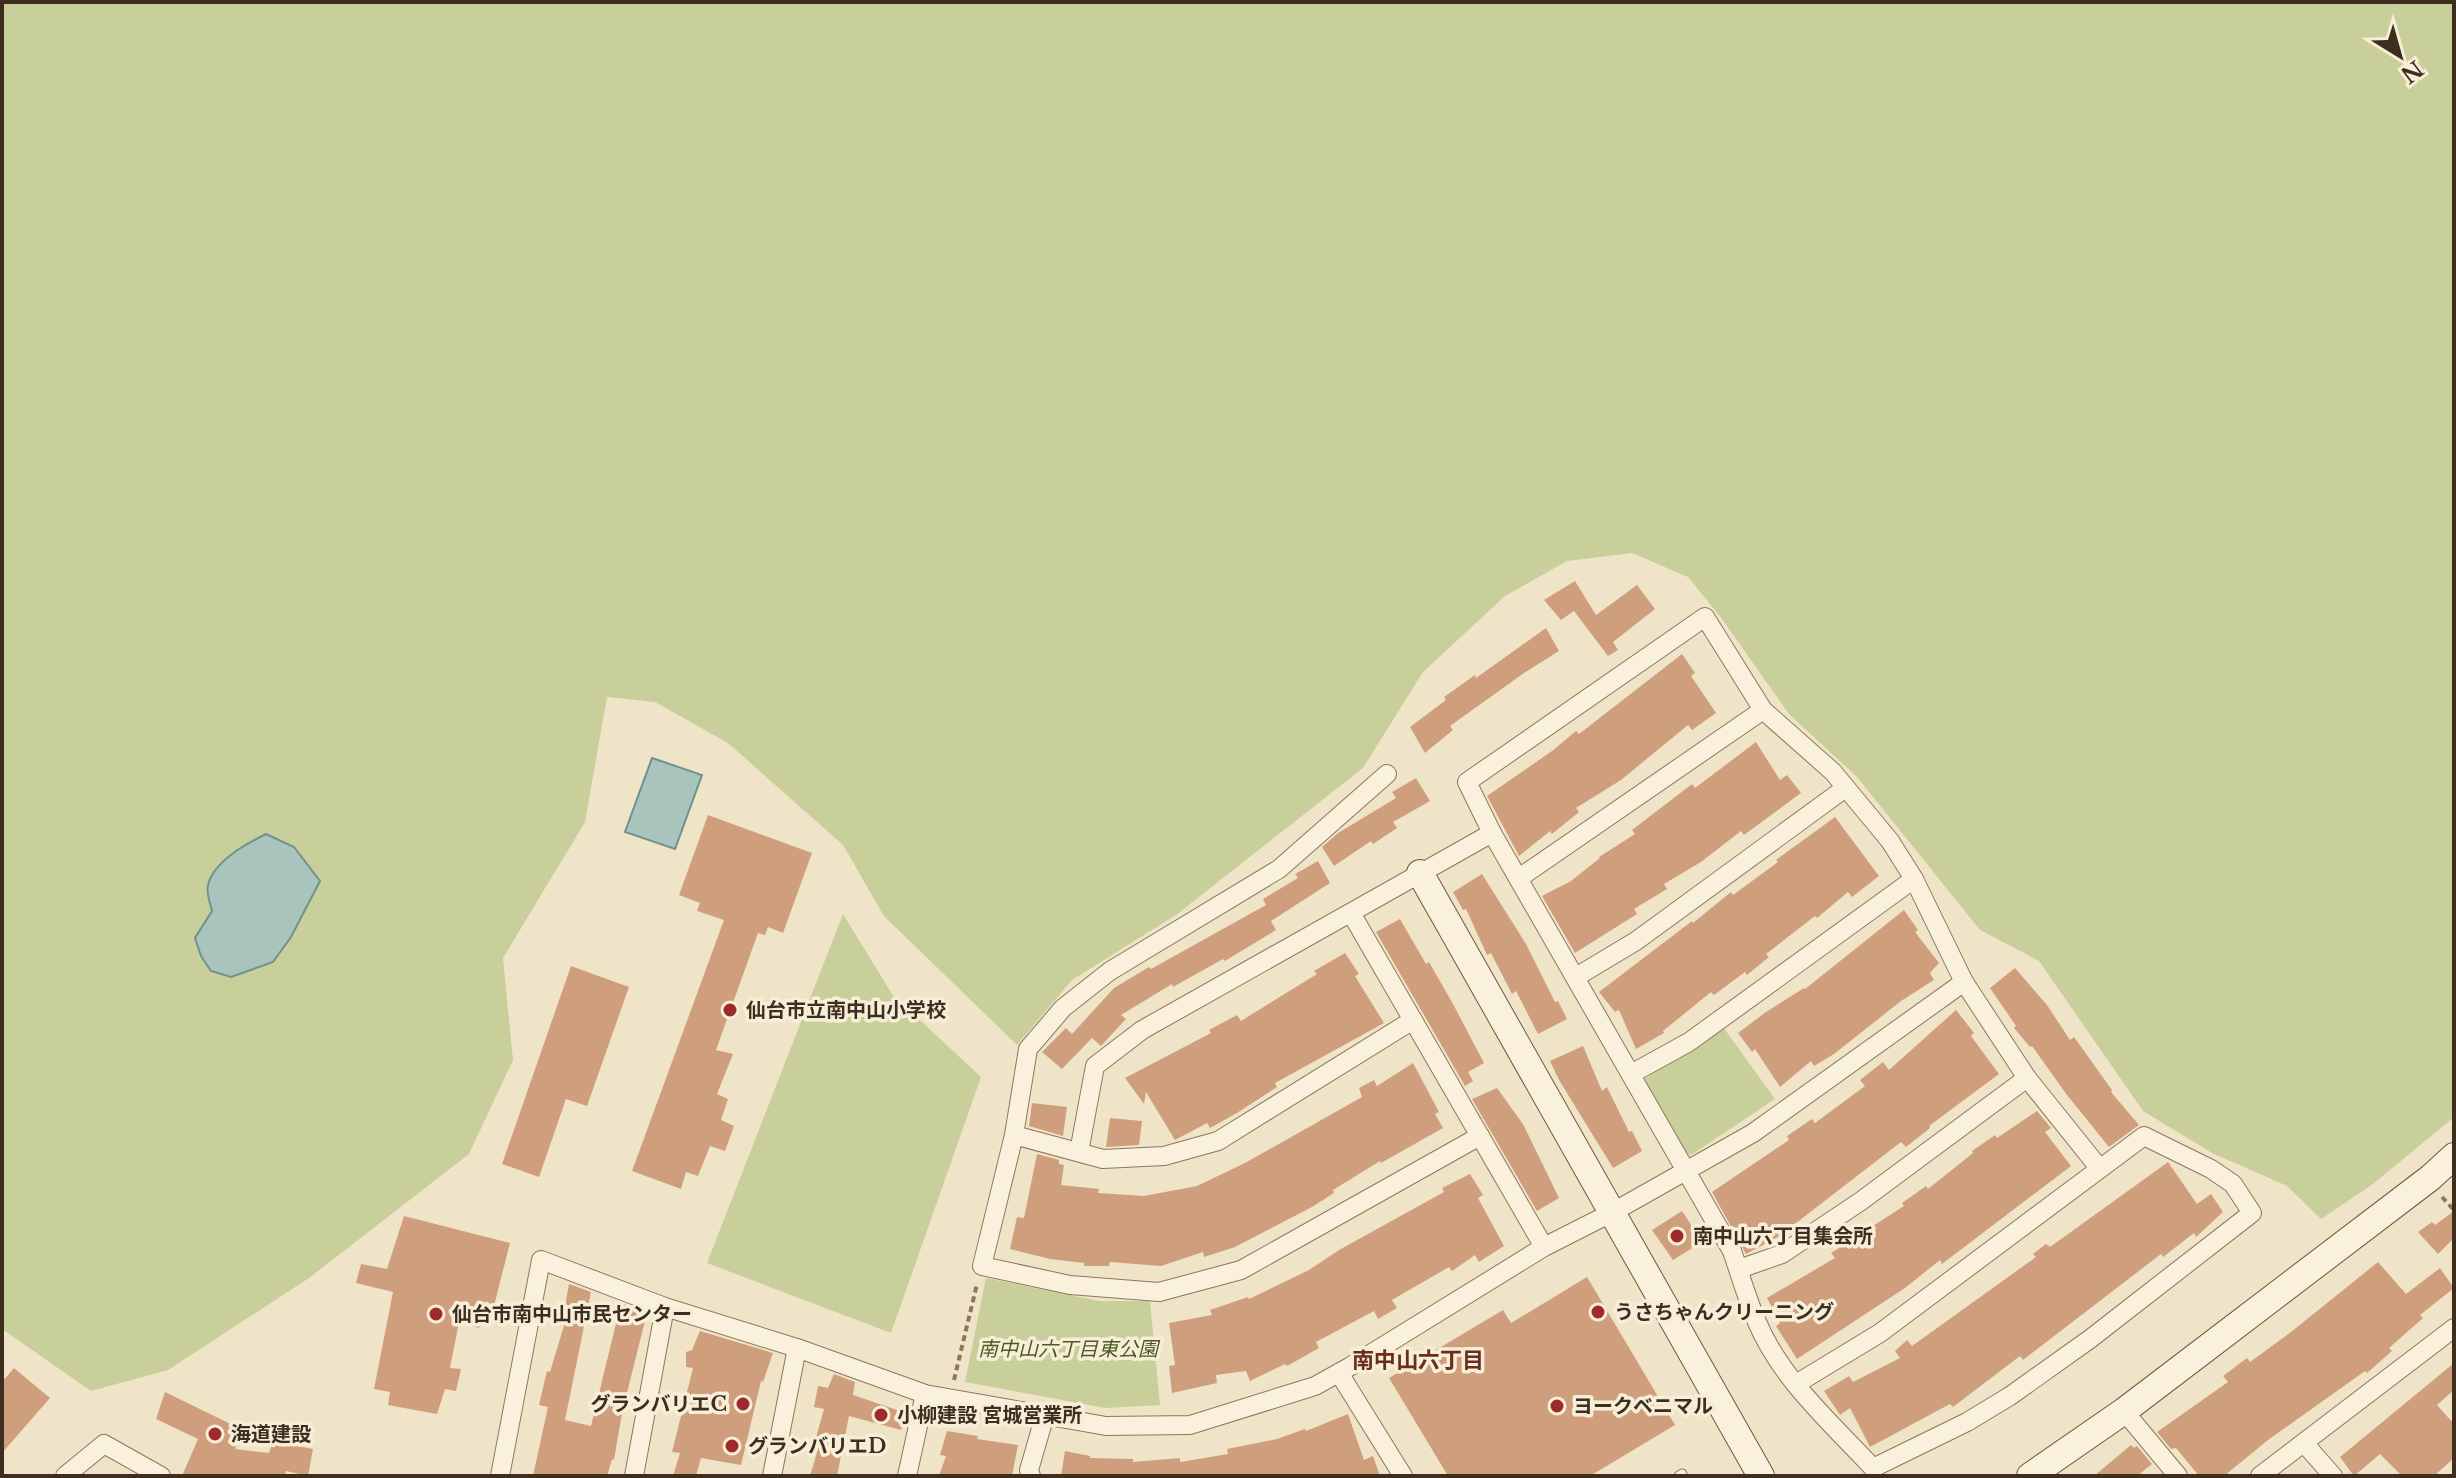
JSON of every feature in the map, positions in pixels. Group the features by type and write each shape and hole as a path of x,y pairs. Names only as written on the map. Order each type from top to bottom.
{"street":[{"path":"1796,1384 1880,1333 2100,1169 2144,1136 2211,1169 2233,1184 2252,1213 2090,1339 2010,1396 1967,1422 1873,1468 1796,1384 1757,1323 1732,1251 1492,833 1467,782 1705,617 1763,710 1833,772 1890,841 1914,879 1964,982 2027,1078 2100,1169"},
{"path":"1519,878 1763,710"},
{"path":"1387,774 1279,869 1110,971 1063,1008 1028,1049 1014,1135 982,1266 1070,1285 1159,1292 1241,1270 1480,1136"},
{"path":"1576,977 1636,941 1844,789"},
{"path":"1079,1152 1095,1066 1142,1030 1492,833"},
{"path":"1420,873 1761,1476"},
{"path":"1631,1074 1689,1042 1914,879"},
{"path":"1351,913 1544,1247"},
{"path":"500,1476 541,1260 665,1307 797,1348 925,1394 1106,1426 1190,1425 1315,1386 1339,1373 1544,1247 1753,1133 1964,982"},
{"path":"1014,1135 1103,1159 1164,1156 1218,1141 1413,1020"},
{"path":"1739,1269 1782,1254 1861,1201 2027,1078"},
{"path":"2030,1476 2124,1411 2430,1178 2454,1156"},
{"path":"634,1476 665,1307"},
{"path":"2260,1476 2454,1328"},
{"path":"772,1476 797,1348"},
{"path":"1339,1373 1401,1475"},
{"path":"907,1476 925,1394"},
{"path":"2124,1411 2178,1476"},
{"path":"1031,1476 1029,1470 1045,1415"},
{"path":"2304,1443 2333,1476"},
{"path":"65,1476 104,1444 161,1476"}],"path":[{"path":"2436,1190 2454,1210"},
{"path":"949,1399 982,1266"}],"green space":[{"path":"2,2 2454,2 2454,1117 2373,1184 2321,1219 2287,1186 2212,1153 2143,1111 2039,961 1980,930 1857,777 1789,714 1722,619 1688,577 1632,553 1567,561 1505,596 1423,672 1363,768 1176,915 1072,980 1017,1045 884,916 843,845 728,743 655,702 607,697 585,822 503,958 513,1060 469,1154 309,1278 168,1370 91,1391 2,1329"},
{"path":"843,914 892,994 981,1077 891,1333 707,1263"},
{"path":"1723,1027 1775,1099 1691,1155 1681,1153 1644,1087 1645,1079"},
{"name":"南中山六丁目東公園","path":"986,1278 1099,1301 1150,1301 1160,1405 1105,1408 965,1382"}],"water":[{"path":"652,758 702,775 675,849 625,832"},
{"path":"266,834 294,847 320,881 291,937 273,962 231,977 211,971 201,956 195,938 212,911 208,891 211,876 232,854"}],"building":[{"path":"1575,581 1596,615 1637,585 1655,609 1613,642 1618,650 1608,656 1574,611 1561,620 1544,600"},
{"path":"1546,628 1559,651 1450,726 1453,730 1425,753 1410,727 1446,700 1444,697"},
{"path":"1682,654 1695,673 1691,676 1716,713 1692,730 1688,725 1621,780 1576,808 1579,812 1519,856 1487,796 1576,731 1579,734"},
{"path":"1756,742 1780,780 1787,775 1801,793 1744,835 1741,831 1701,862 1664,884 1667,889 1634,909 1637,914 1575,953 1542,896 1571,881 1599,857 1635,834 1632,830 1692,784 1695,788"},
{"path":"1416,778 1430,801 1393,822 1397,828 1334,866 1322,847 1338,833 1396,798 1392,792"},
{"path":"708,815 812,853 783,933 768,927 765,935 758,933 716,1050 733,1054 717,1094 728,1099 721,1120 734,1126 725,1151 710,1146 698,1176 686,1172 681,1189 632,1171 724,920 697,911 700,903 679,895"},
{"path":"1835,817 1879,876 1852,897 1848,892 1766,954 1769,957 1747,975 1745,972 1714,995 1711,992 1664,1033 1636,1049 1619,1010 1615,1012 1599,992"},
{"path":"1318,861 1330,883 1271,921 1276,930 1225,961 1223,959 1173,987 1172,984 1121,1015 1126,1019 1101,1046 1092,1038 1062,1069 1042,1052 1066,1028 1072,1034 1114,988 1266,905 1263,899 1298,878 1295,874"},
{"path":"1482,874 1526,944 1567,1019 1538,1034 1516,991 1512,994 1491,953 1487,955 1466,909 1463,910 1453,892"},
{"path":"1904,910 1918,930 1915,932 1939,963 1930,973 1934,980 1901,1001 1834,1054 1814,1066 1811,1061 1780,1087 1755,1049 1752,1052 1738,1033 1805,989"},
{"path":"1400,919 1426,964 1429,962 1484,1063 1468,1072 1473,1081 1465,1086 1376,932"},
{"path":"1345,953 1359,974 1355,976 1384,1023 1275,1083 1277,1087 1237,1113 1210,1128 1207,1123 1175,1140 1146,1092 1144,1104 1125,1078 1211,1033 1209,1030 1237,1015 1241,1021"},
{"path":"571,966 629,987 587,1106 566,1099 539,1177 502,1164"},
{"path":"2015,968 2047,1005 2070,1040 2074,1037 2111,1092 2139,1125 2109,1147 2032,1046 2014,1028 2016,1026 1990,988"},
{"path":"1956,1010 1999,1074 1906,1147 1901,1142 1778,1237 1746,1254 1712,1192 1789,1140 1787,1136 1812,1119 1815,1123 1865,1086 1860,1080 1883,1062 1889,1070"},
{"path":"1583,1046 1602,1091 1607,1087 1642,1151 1613,1168 1550,1061"},
{"path":"1413,1063 1439,1112 1435,1114 1443,1128 1380,1161 1312,1207 1235,1247 1204,1257 1203,1252 1161,1266 1110,1262 1109,1266 1084,1266 1084,1263 1010,1249 1017,1217 1024,1218 1037,1154 1059,1160 1059,1164 1064,1165 1061,1185 1099,1189 1098,1193 1144,1196 1197,1186 1245,1163 1362,1097 1359,1088 1374,1080 1377,1086"},
{"path":"1497,1088 1523,1124 1559,1198 1537,1211 1472,1099"},
{"path":"1032,1103 1067,1107 1063,1136 1029,1126"},
{"path":"2037,1111 2051,1128 2045,1132 2071,1166 1942,1264 1940,1260 1905,1288 1797,1359 1776,1326 1780,1323 1767,1298 1835,1258 1831,1253 1904,1206 1902,1203 1926,1186 1928,1189 1995,1135 1997,1138"},
{"path":"1110,1118 1142,1121 1139,1145 1106,1147"},
{"path":"2168,1162 2197,1204 2211,1194 2223,1212 2196,1237 2194,1233 2163,1257 2161,1254 2023,1360 2020,1356 1953,1407 1950,1404 1870,1447 1850,1408 1840,1415 1824,1391 1849,1376 1853,1382 1900,1358 1895,1351 1907,1340 1912,1346 2036,1257 2033,1254 2046,1244 2050,1247"},
{"path":"1470,1174 1483,1195 1478,1198 1504,1246 1479,1262 1475,1255 1452,1271 1449,1267 1392,1300 1397,1308 1378,1319 1374,1311 1316,1342 1319,1348 1287,1366 1285,1364 1250,1381 1246,1371 1216,1375 1217,1383 1172,1393 1169,1366 1175,1365 1169,1323 1212,1315 1210,1310 1249,1299 1309,1270"},
{"name":"南中山六丁目集会所","path":"1682,1211 1702,1242 1673,1260 1652,1230"},
{"path":"2454,1211 2454,1238 2438,1254 2418,1232 2432,1222 2435,1225"},
{"name":"仙台市南中山市民センター","path":"404,1216 510,1243 494,1306 486,1301 479,1328 459,1322 450,1368 461,1369 456,1391 445,1389 437,1414 388,1405 390,1392 374,1389 393,1292 356,1283 361,1264 387,1269"},
{"path":"2378,1262 2406,1294 2440,1268 2454,1288 2420,1315 2423,1318 2389,1348 2392,1351 2367,1373 2365,1371 2268,1440 2224,1476 2199,1476 2176,1448 2171,1449 2157,1432 2228,1382 2223,1376 2247,1358 2250,1362 2291,1332"},
{"path":"1587,1277 1675,1425 1590,1476 1448,1476 1389,1378 1503,1310 1511,1323"},
{"path":"569,1284 591,1292 565,1420 591,1426 621,1303 647,1313 622,1413 614,1460 607,1476 533,1476 548,1407 539,1405 547,1371 550,1372 566,1319 563,1318"},
{"path":"700,1331 773,1353 761,1381 741,1465 701,1458 696,1476 673,1476 680,1453 672,1452 693,1368 686,1367 686,1352 692,1350"},
{"path":"2454,1363 2454,1390 2437,1405 2454,1424 2454,1458 2434,1476 2402,1476 2380,1454 2354,1476 2340,1457"},
{"path":"14,1368 50,1398 2,1453 2,1382"},
{"path":"834,1374 855,1382 853,1395 906,1413 901,1430 849,1416 837,1476 810,1476 818,1449 813,1448 824,1409 814,1407 818,1386 828,1388"},
{"name":"海道建設","path":"165,1392 243,1430 235,1449 269,1453 273,1441 313,1449 308,1476 286,1471 285,1476 182,1476 198,1439 156,1419"},
{"path":"1348,1414 1364,1460 1373,1456 1380,1476 1061,1476 1065,1451 1090,1458 1133,1459 1133,1462 1180,1458 1180,1462 1228,1454 1227,1449 1306,1431"},
{"path":"947,1431 1018,1445 1012,1476 939,1476 946,1456 940,1455"},
{"path":"2131,1445 2134,1448 2137,1446 2152,1464 2137,1476 2094,1476"}],"place":[{"name":"仙台市立南中山小学校","path":"730,1010"},
{"name":"南中山六丁目集会所","path":"1677,1236"},
{"name":"うさちゃんクリーニング","path":"1598,1312"},
{"name":"仙台市南中山市民センター","path":"436,1314"},
{"name":"グランバリエC","path":"743,1404"},
{"name":"ヨークベニマル","path":"1557,1406"},
{"name":"小柳建設 宮城営業所","path":"881,1415"},
{"name":"海道建設","path":"215,1434"},
{"name":"グランバリエD","path":"732,1446"}],"district":[{"name":"南中山六丁目","path":"1418,1360"}]}
